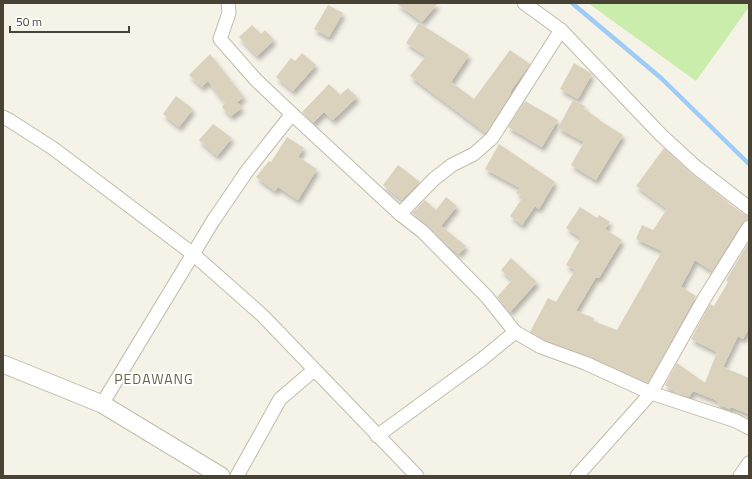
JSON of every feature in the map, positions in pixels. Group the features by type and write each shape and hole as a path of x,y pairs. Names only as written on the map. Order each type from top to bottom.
{"street":[{"path":"228,3 229,13 220,39 256,80 400,214 423,232 487,297 515,332 542,347 585,363 652,393 736,421 749,428"},
{"path":"524,3 561,30 661,136 696,167 749,208"},
{"path":"400,214 434,179 452,165 474,154 492,138 561,30"},
{"path":"102,404 193,254 247,171 292,114"},
{"path":"3,117 54,149 193,254 262,316 417,476"},
{"path":"578,476 652,393 704,299 749,227"},
{"path":"377,436 481,360 515,332"},
{"path":"3,364 102,404 221,476"},
{"path":"236,476 280,399 314,370"},
{"path":"740,476 749,463"}],"green space":[{"path":"588,3 749,3 749,7 696,81"}],"building":[{"path":"396,3 438,3 422,22"},
{"path":"328,5 343,13 329,37 314,29"},
{"path":"419,23 469,55 451,82 474,99 510,50 530,64 510,92 511,93 486,133 410,76 426,56 406,43"},
{"path":"252,25 261,34 265,30 274,40 257,56 239,37"},
{"path":"302,53 316,65 293,91 276,77 291,58 295,61"},
{"path":"210,54 244,97 237,102 242,108 231,116 222,107 225,103 208,81 202,87 189,75"},
{"path":"574,63 592,74 578,99 560,89"},
{"path":"329,84 340,95 348,88 357,97 333,120 324,112 313,123 302,112"},
{"path":"176,96 193,109 179,127 163,114"},
{"path":"573,100 585,106 584,109 623,135 596,180 571,165 584,142 558,128"},
{"path":"525,101 558,120 542,147 508,127"},
{"path":"213,124 232,138 217,156 199,140"},
{"path":"287,137 304,148 298,157 317,169 298,200 278,187 275,191 256,177 269,161 271,162"},
{"path":"499,144 555,182 539,209 535,206 522,225 510,216 523,197 516,193 520,188 485,169"},
{"path":"664,148 691,173 728,203 749,216 749,219 742,223 712,271 695,260 681,287 696,296 648,383 588,356 544,340 530,332 548,298 556,302 575,270 566,265 581,238 566,228 580,207 597,218 599,215 610,222 605,229 622,240 599,278 596,277 576,311 594,318 593,321 617,330 662,251 636,239 642,225 653,230 667,209 636,186"},
{"path":"398,165 420,182 402,200 383,185"},
{"path":"446,197 457,206 441,226 466,246 459,254 412,213 425,200 436,210"},
{"path":"749,242 749,328 743,339 738,336 723,367 749,378 749,414 731,407 730,409 717,404 718,401 693,391 689,397 676,393 665,385 677,363 705,383 717,352 691,339 710,304 714,306 728,282 726,280"},
{"path":"511,258 537,282 510,312 497,297 512,280 501,270"}],"waterway":[{"path":"572,3 661,78 749,164"}],"district":[{"name":"PEDAWANG","path":"154,378"}]}
